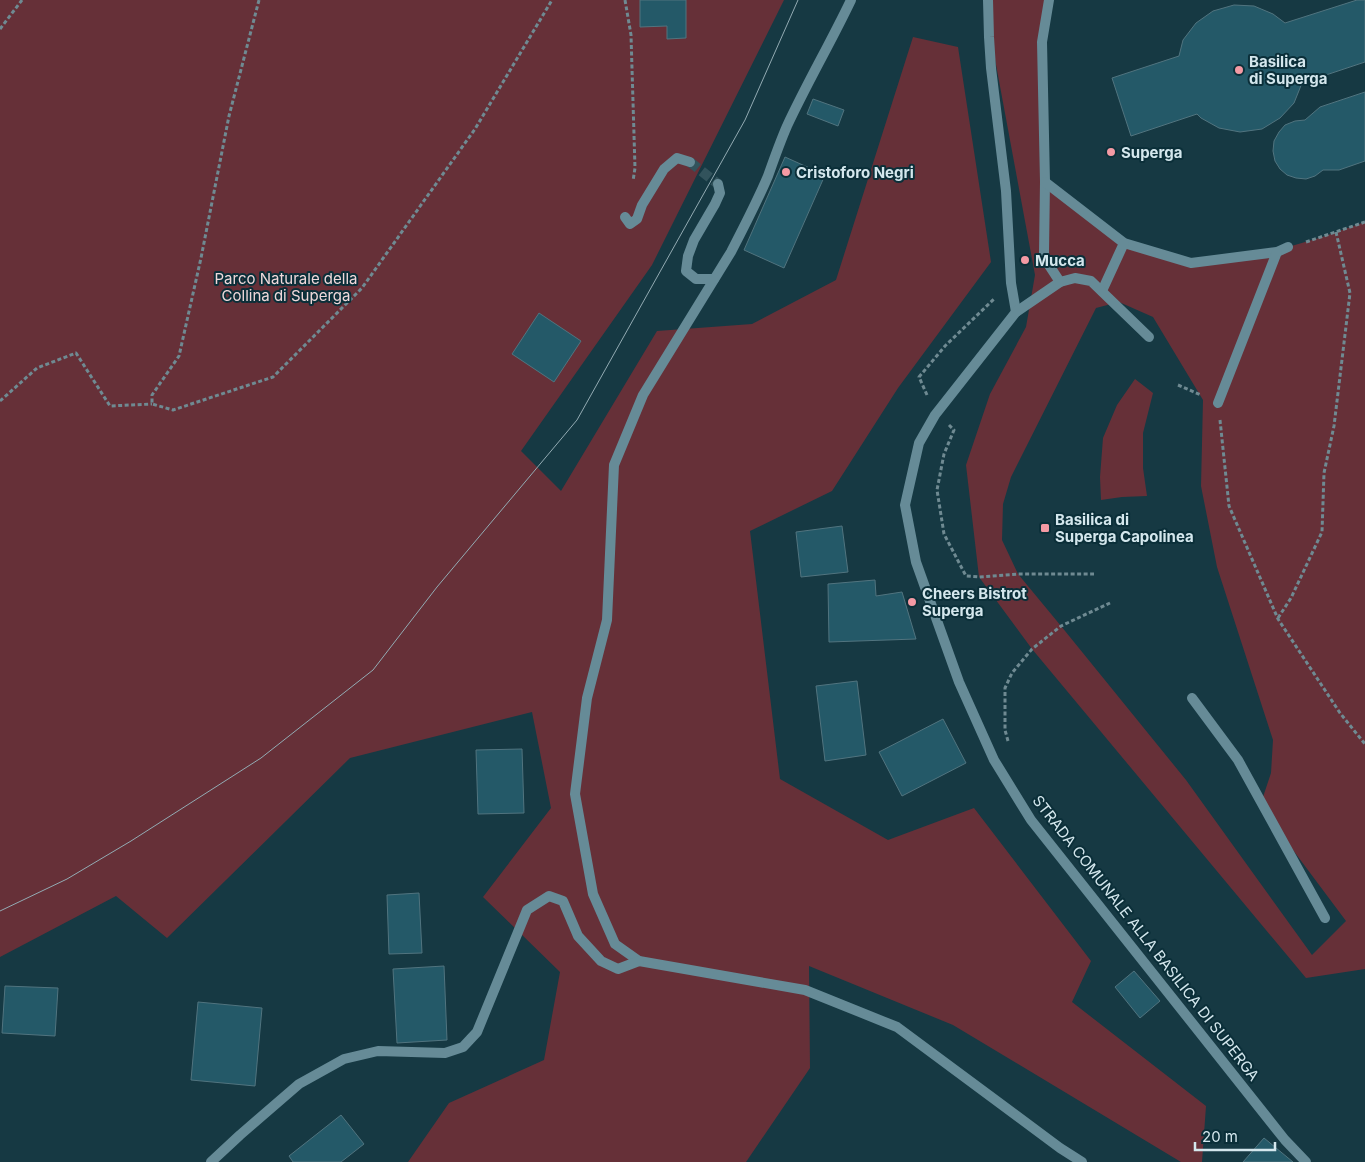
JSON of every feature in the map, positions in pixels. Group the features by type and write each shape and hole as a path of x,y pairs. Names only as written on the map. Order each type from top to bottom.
{"street":[{"path":"851,0 786,128 767,177 741,233 643,395 614,465 607,620 587,698 575,794 593,894 615,944 639,961 805,990 897,1027 1060,1148 1082,1162"},
{"path":"988,0 991,68 1006,191 1011,283 1016,312"},
{"path":"1049,0 1042,42 1045,259 1060,282 1075,278 1090,281 1149,337"},
{"path":"625,217 630,224 637,219 642,205 664,169 676,158 690,162"},
{"path":"1045,182 1124,243 1192,263 1277,252 1288,247"},
{"path":"714,279 696,279 686,271 688,256 694,240 716,204 720,193 718,184"},
{"path":"1102,291 1124,243"},
{"path":"1218,403 1277,252"},
{"name":"STRADA COMUNALE ALLA BASILICA DI SUPERGA","path":"1060,282 1016,312 935,415 919,443 905,505 916,562 959,682 994,760 1031,820 1286,1140 1306,1162"},
{"path":"1192,698 1238,760 1325,918"},
{"path":"211,1162 299,1084 344,1059 378,1051 445,1053 463,1047 477,1032 527,910 549,896 563,901 578,936 601,961 618,969 639,961"}],"path":[{"path":"0,29 22,0"},
{"path":"152,404 152,395 178,356 201,258 229,116 259,0"},
{"path":"0,401 37,368 76,353 110,406 152,404 172,410 273,377 362,288 475,129 552,0"},
{"path":"625,0 631,35 635,168 633,185"},
{"path":"1319,238 1365,222"},
{"path":"1278,619 1291,598 1322,532 1324,473 1334,426 1350,293 1336,232"},
{"path":"935,415 919,377 945,346 1011,283"},
{"path":"1178,385 1218,403 1229,506 1278,619 1340,713 1365,744"},
{"path":"954,430 944,454 937,490 944,534 966,576 1094,574"},
{"path":"1009,747 1005,730 1005,688 1012,673 1032,649 1061,626 1110,603"}],"green space":[{"name":"Parco Naturale della Collina di Superga","path":"0,0 784,0 652,265 521,451 561,491 657,331 752,324 836,280 913,37 958,47 991,262 898,388 832,491 750,531 780,779 888,840 974,808 1091,961 1072,1002 1206,1106 1202,1162 1181,1162 953,1025 809,966 810,1068 746,1162 408,1162 449,1103 544,1060 560,972 483,897 551,808 532,712 350,758 167,938 116,896 0,957"},
{"path":"984,0 1049,0 1042,42 1045,182 1124,243 1192,263 1288,247 1365,222 1365,969 1306,978 1032,649 979,577 966,465 990,394 1026,327 1035,275","holes":["1119,302 1153,317 1203,400 1201,486 1217,567 1273,740 1271,773 1260,806 1346,921 1312,955 1186,780 1018,574 1002,540 1003,504 1011,477 1096,308"]},
{"path":"1135,379 1153,393 1143,433 1143,468 1147,496 1101,500 1100,477 1103,438 1117,405"}],"building":[{"path":"640,0 686,0 686,38 667,39 667,26 640,27"},
{"name":"Basilica di Superga","path":"1357,0 1365,0 1365,62 1302,83 1294,103 1280,118 1262,129 1240,132 1219,128 1197,114 1131,136 1112,78 1179,56 1183,40 1196,23 1213,11 1234,5 1254,6 1273,14 1285,23"},
{"name":"Basilica di Superga","path":"1365,92 1365,161 1339,170 1323,170 1315,176 1306,179 1287,175 1280,169 1275,161 1274,141 1285,125 1305,120 1320,107"},
{"path":"813,99 844,110 838,126 807,114"},
{"path":"785,157 825,175 784,268 744,250"},
{"path":"539,313 581,341 554,382 512,354"},
{"path":"842,526 848,572 801,577 796,532"},
{"path":"875,580 876,596 902,592 916,639 829,642 828,584"},
{"path":"857,681 866,755 825,761 816,686"},
{"path":"943,719 966,763 902,796 879,752"},
{"path":"522,749 524,813 478,814 476,750"},
{"path":"419,893 422,953 389,954 387,895"},
{"path":"444,966 447,1040 397,1043 393,969"},
{"path":"1134,971 1160,1001 1140,1018 1115,987"},
{"path":"5,986 58,988 55,1036 2,1033"},
{"path":"198,1002 262,1008 255,1086 191,1080"},
{"path":"341,1115 364,1144 341,1162 293,1162 289,1156"},
{"path":"1264,1138 1293,1162 1243,1162"}],"tunnel":[{"path":"690,162 718,184"}],"tram line":[{"path":"0,911 67,879 131,841 261,758 373,670 437,587 577,420 745,120 798,0"}],"place":[{"name":"Basilica di Superga","path":"1239,70"},
{"name":"Superga","path":"1111,152"},
{"name":"Cristoforo Negri","path":"786,172"},
{"name":"Mucca","path":"1025,260"},
{"name":"Basilica di Superga Capolinea","path":"1045,528"},
{"name":"Cheers Bistrot Superga","path":"912,602"}]}
